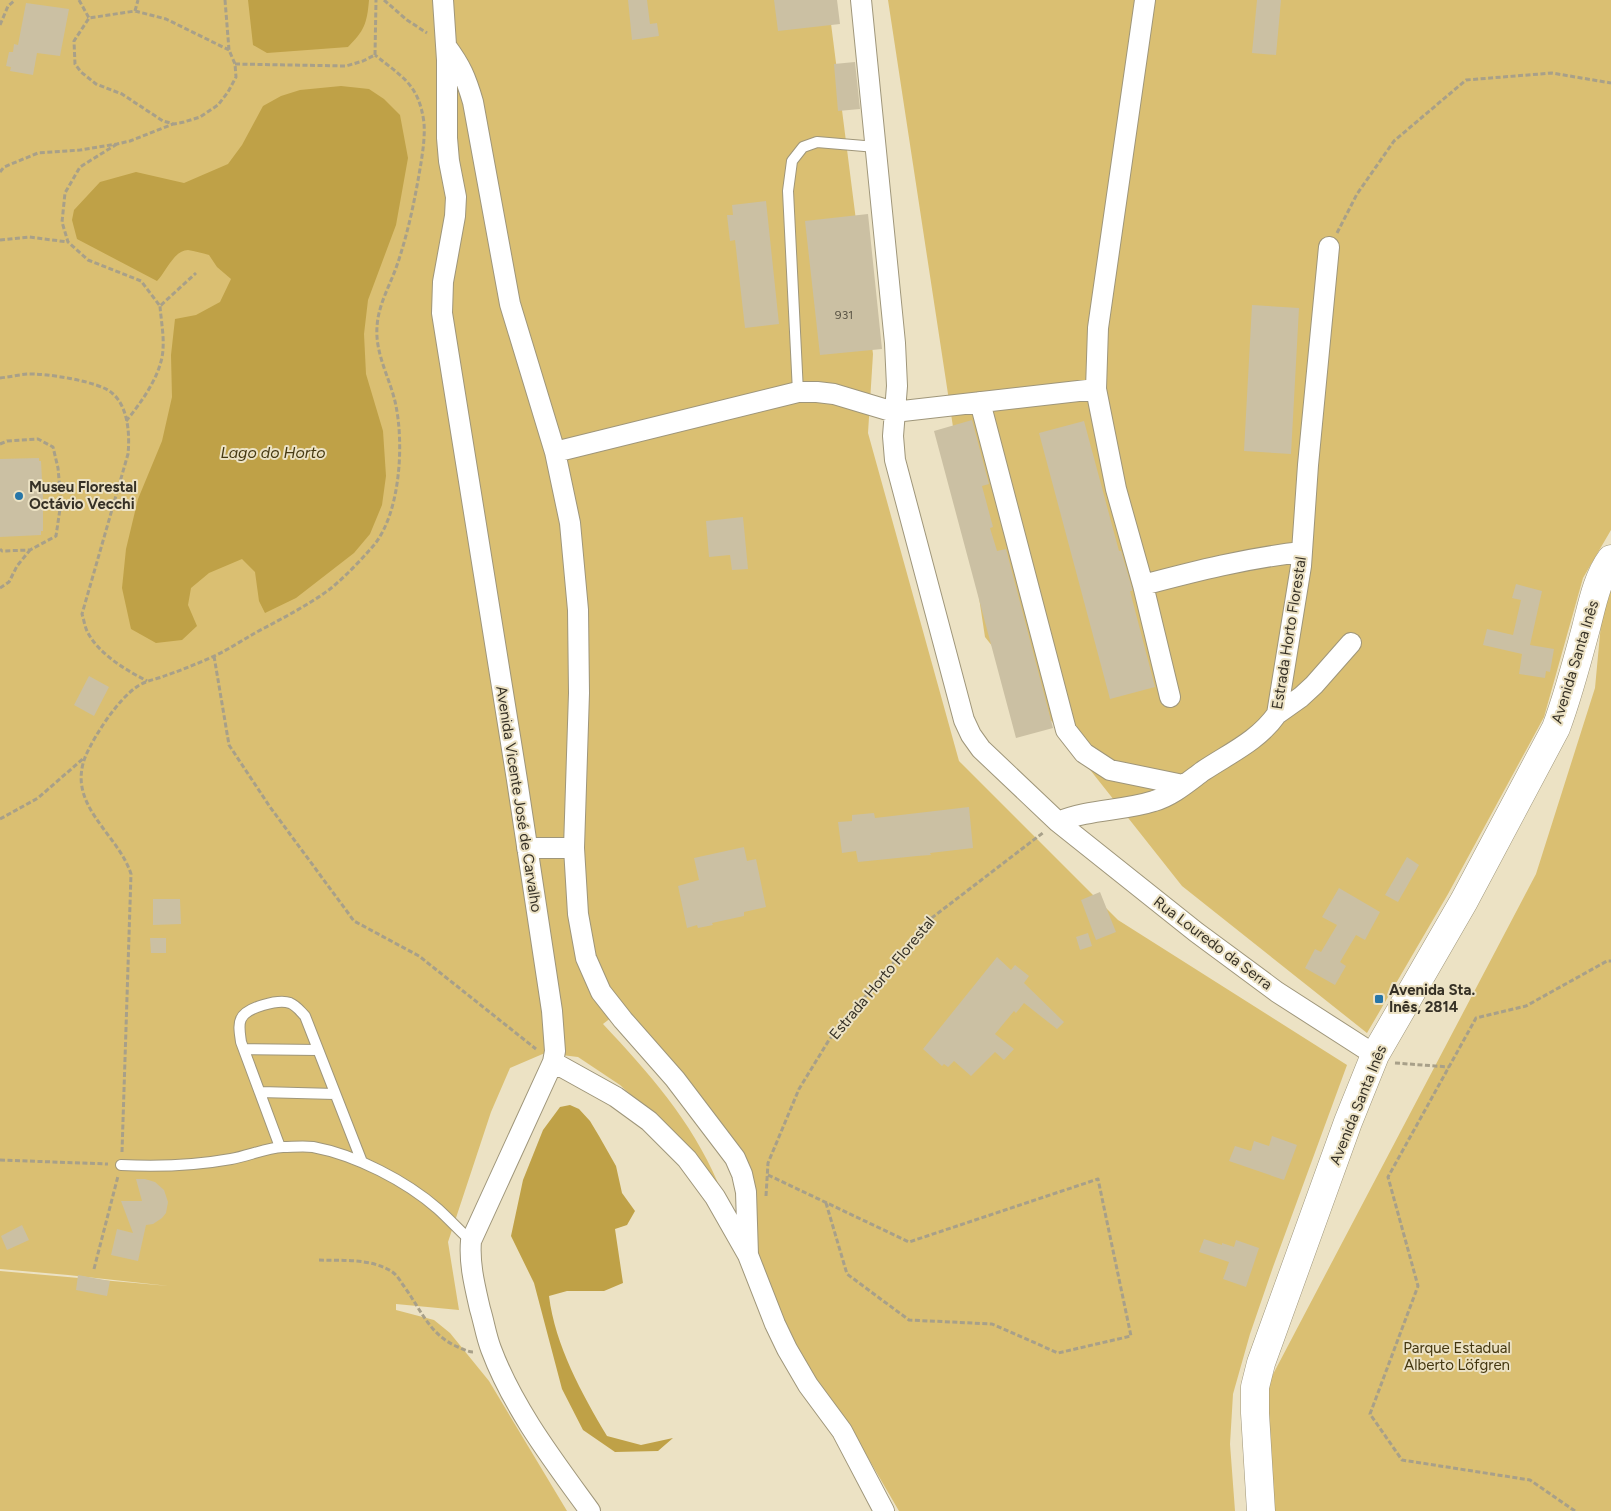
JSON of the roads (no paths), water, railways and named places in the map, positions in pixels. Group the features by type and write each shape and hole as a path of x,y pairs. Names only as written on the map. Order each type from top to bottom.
{"main road":[{"name":"Avenida Santa Inês","path":"1261,1511 1255,1387 1261,1363 1348,1122 1374,1058 1464,901 1556,728 1565,704 1602,573 1611,559"}],"street":[{"name":"Avenida Vicente José de Carvalho","path":"443,0 448,88 447,146 448,161 456,196 455,216 443,282 442,313 517,780 554,1032 555,1050 553,1062 471,1241 471,1263 490,1347 516,1402 535,1433 590,1511"},
{"name":"Rua Louredo da Serra","path":"861,0 895,343 897,386 893,436 895,460 964,720 971,735 981,749 1058,822 1196,932 1277,992 1374,1058"},
{"path":"1145,0 1098,328 1096,389 1116,489 1143,585 1170,697"},
{"path":"445,44 459,63 473,102 510,304 555,452 570,522 578,610 579,693 574,848 578,914 586,958 601,992 675,1079 735,1158 742,1174 746,1192 750,1261"},
{"name":"Estrada Horto Florestal","path":"1058,822 1084,814 1163,798 1210,766 1246,745 1266,729 1277,714 1296,602 1302,552 1308,464 1329,247"},
{"path":"555,452 798,392 834,394 894,412 1096,389"},
{"path":"980,402 1066,730 1084,753 1110,770 1183,785"},
{"path":"1143,585 1233,562 1302,552"},
{"path":"1277,714 1314,686 1351,643"},
{"path":"527,848 574,848"},
{"path":"553,1062 616,1097 648,1121 687,1159 715,1198 750,1261 787,1349 804,1378 842,1431 884,1511"}],"lane":[{"path":"798,392 788,190 792,161 803,147 817,142 876,148"},
{"path":"280,1147 244,1049 239,1029 240,1019 247,1010 278,1002 289,1003 298,1007 305,1016 362,1162"},
{"path":"244,1049 318,1050"},
{"path":"260,1092 336,1094"},
{"path":"121,1165 160,1167 198,1165 280,1147 311,1147 362,1162 406,1186 437,1208 471,1241"}],"water":[{"path":"248,0 369,0 364,26 348,47 267,53 253,45"},
{"name":"Lago do Horto","path":"341,86 369,89 384,99 400,115 408,158 396,225 368,300 364,334 366,374 383,431 386,476 382,505 370,534 354,553 296,598 265,613 259,601 255,572 242,559 209,573 191,588 188,605 197,626 182,640 156,643 131,629 122,588 126,549 138,499 162,441 172,397 171,355 175,319 196,315 220,302 231,279 217,267 209,255 188,250 174,257 157,281 77,239 72,220 74,210 100,182 136,172 184,183 228,164 242,145 263,106 281,96 300,90"},
{"path":"570,1105 579,1109 590,1121 616,1166 622,1193 635,1211 627,1225 615,1229 623,1283 604,1291 567,1291 549,1296 552,1314 563,1351 571,1369 607,1436 641,1445 673,1438 658,1451 615,1452 583,1430 562,1389 534,1283 511,1236 523,1180 543,1130 560,1107"}],"place":[{"name":"Museu Florestal Octávio Vecchi","path":"19,496"},
{"name":"Avenida Sta. Inês, 2814","path":"1379,999"}],"park label":[{"name":"Parque Estadual Alberto Löfgren","path":"1457,1356"}]}
